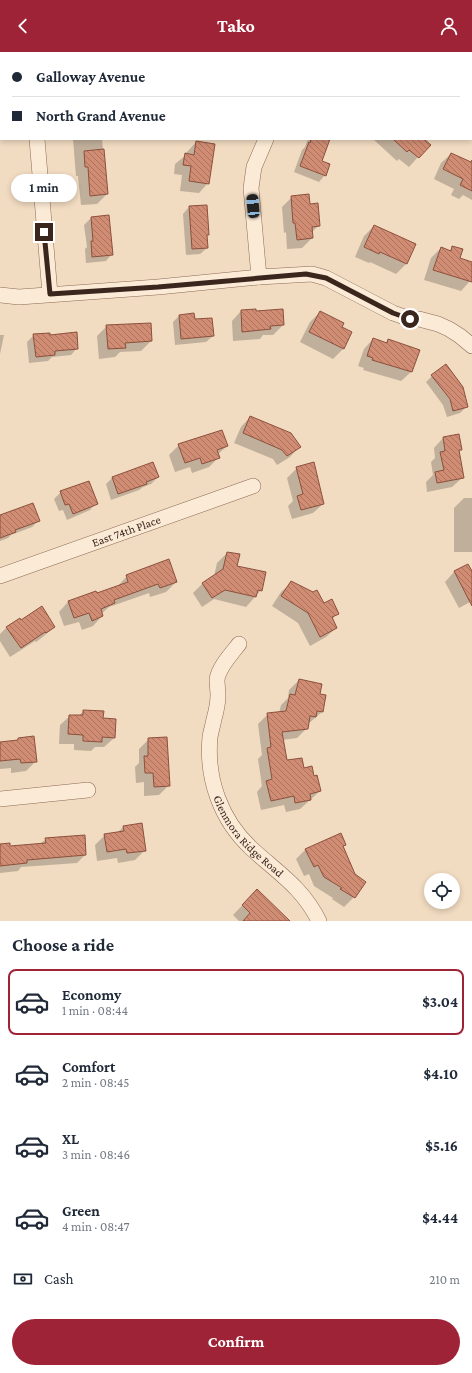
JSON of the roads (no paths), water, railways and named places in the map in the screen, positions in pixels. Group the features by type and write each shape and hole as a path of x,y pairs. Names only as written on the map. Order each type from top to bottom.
{"street":[{"path":"37,140 50,294"},
{"path":"259,277 252,188 254,167 266,140"},
{"path":"0,295 18,297 306,274 326,278 393,313 410,319 438,324 460,336 472,346"},
{"name":"East 74th Place","path":"0,576 253,486"},
{"name":"Glenmora Ridge Road","path":"239,644 225,661 217,679 218,695 210,737 213,782 219,803 226,817 241,838 292,883 301,893 319,921"},
{"path":"0,799 88,790"}]}
